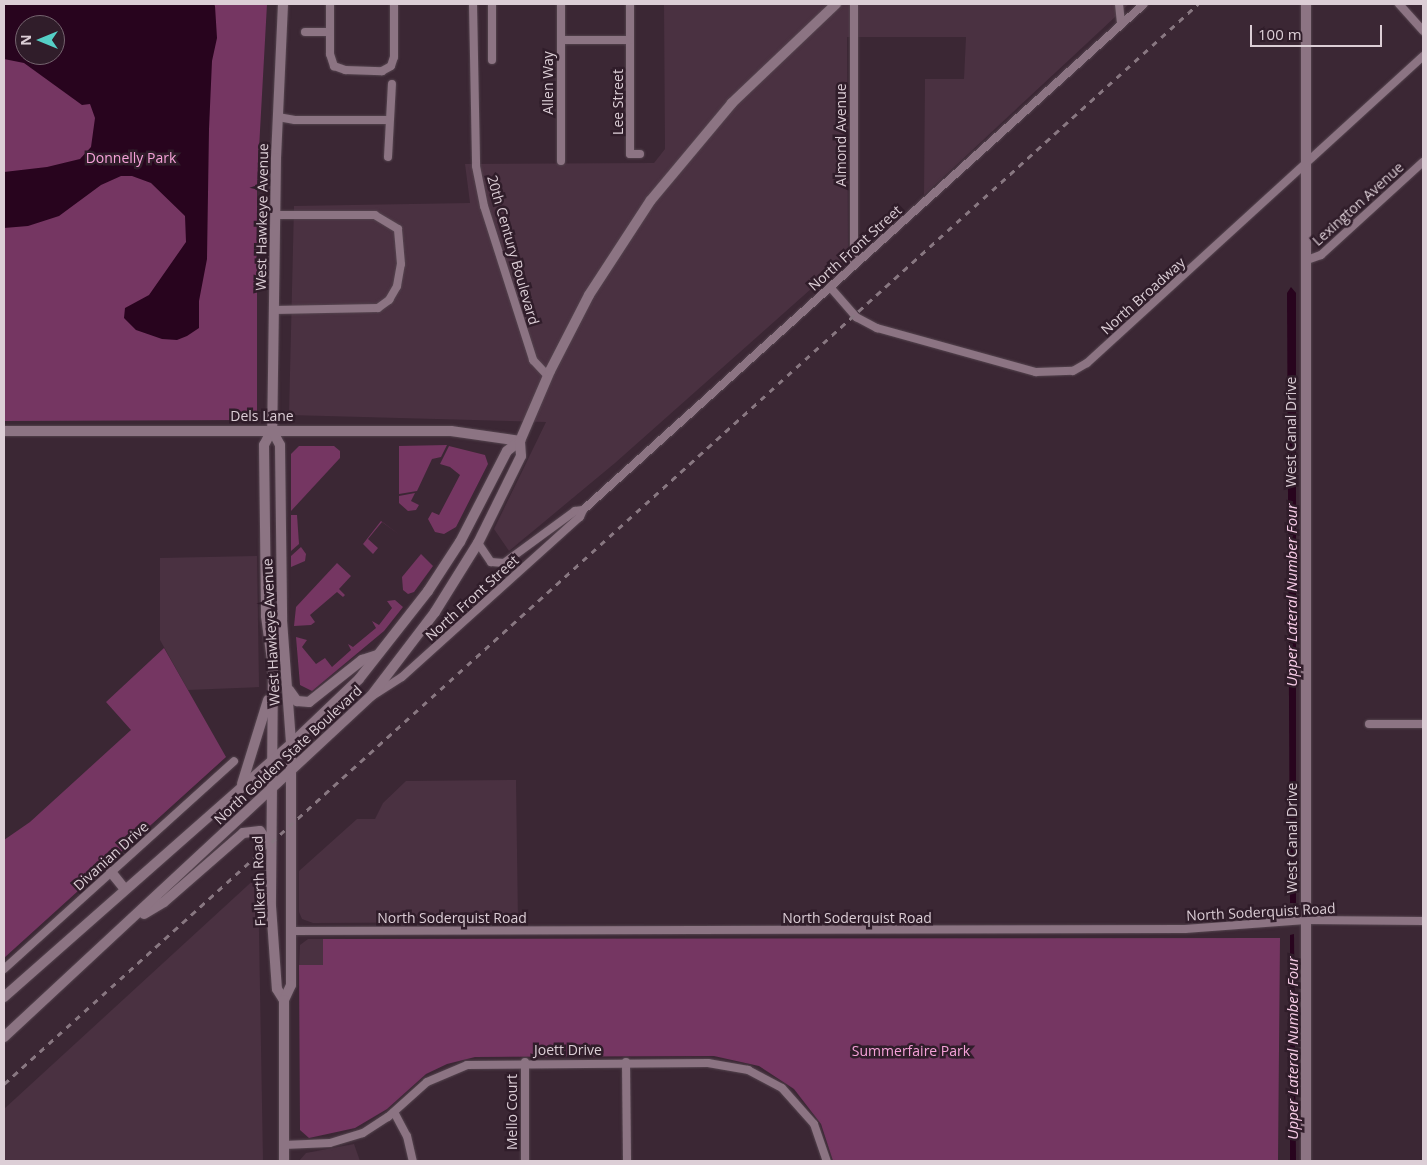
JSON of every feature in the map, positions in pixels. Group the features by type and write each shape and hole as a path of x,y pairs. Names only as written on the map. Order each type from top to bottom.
{"street":[{"name":"West Hawkeye Avenue","path":"272,760 272,668 266,616 264,445 272,430 278,117 283,4"},
{"path":"330,4 330,61 334,66 345,70 387,69 394,57 394,4"},
{"name":"20th Century Boulevard","path":"473,4 473,143 477,172 533,360 548,376"},
{"path":"492,4 492,60"},
{"name":"Allen Way","path":"561,4 561,161"},
{"name":"Lee Street","path":"630,4 630,154 640,154"},
{"name":"North Golden State Boulevard","path":"4,1037 291,774 371,696 436,612 478,543 521,456 520,441 548,376 601,274 666,180 732,103 836,4"},
{"name":"Almond Avenue","path":"854,4 854,265"},
{"path":"1119,4 1121,24"},
{"name":"North Front Street","path":"371,696 402,677 580,517 583,510 1144,4"},
{"name":"West Canal Drive","path":"1306,4 1306,1161"},
{"path":"1399,4 1423,31"},
{"path":"305,32 330,32"},
{"path":"561,40 630,40"},
{"name":"North Broadway","path":"830,287 856,318 877,328 1036,372 1068,373 1087,363 1423,56"},
{"path":"388,157 389,120 392,112 392,84"},
{"path":"278,117 295,120 389,120"},
{"name":"Lexington Avenue","path":"1307,260 1321,255 1423,162"},
{"path":"274,310 378,308 389,300 397,286 401,264 398,229 374,215 276,215"},
{"name":"Dels Lane","path":"4,430 457,431 520,441"},
{"name":"West Hawkeye Avenue","path":"272,430 280,445 282,607 289,690 291,774"},
{"name":"North Golden State Boulevard","path":"4,997 124,888 346,695 440,574 476,514 507,451 520,441"},
{"name":"North Front Street","path":"478,543 491,562 504,564 575,511 583,510"},
{"path":"289,690 297,700 309,702 362,660 377,655"},
{"path":"242,785 262,729 272,668"},
{"path":"1369,724 1423,724"},
{"name":"Fulkerth Road","path":"272,760 271,854 277,989 284,1000"},
{"name":"Divanian Drive","path":"4,969 234,761"},
{"name":"Fulkerth Road","path":"284,1161 284,1000 291,985 291,774"},
{"path":"126,925 164,902 243,833 260,831 268,841 271,854"},
{"path":"111,872 124,888"},
{"name":"North Soderquist Road","path":"291,931 1176,929 1306,920 1423,921"},
{"name":"Mello Court","path":"525,1062 525,1161"},
{"path":"626,1062 627,1161"},
{"name":"Joett Drive","path":"284,1145 346,1139 369,1129 394,1112 422,1085 446,1072 480,1063 716,1063 756,1072 776,1084 800,1105 817,1132 827,1161"},
{"path":"394,1112 405,1130 413,1161"}],"shaded area":[{"path":"664,4 1129,4 924,195 925,79 964,79 966,37 847,37 848,256 615,463 509,551 494,529 546,422 289,415 294,206 470,203 465,164 654,163 665,149"},
{"path":"257,556 259,687 188,690 160,640 160,558"},
{"path":"516,780 518,922 313,923 302,919 299,912 299,871 357,819 375,819 383,803 406,781"},
{"path":"258,876 263,1161 4,1161 4,1109"},
{"path":"308,939 323,939 323,965 299,965 300,945"},
{"path":"354,1144 360,1161 299,1161 306,1153"}],"green space":[{"name":"Donnelly Park","path":"4,4 267,4 257,185 257,412 252,420 4,421"},
{"path":"447,445 441,457 432,459 417,491 399,494 399,446"},
{"path":"299,446 334,446 340,451 340,458 291,511 291,454"},
{"path":"449,446 485,455 488,464 456,527 444,534 435,532 428,519 432,512 439,515 460,475 450,467 440,464"},
{"path":"415,493 411,501 419,505 416,510 408,511 399,503 399,496"},
{"path":"291,515 297,515 299,544 291,551"},
{"path":"381,521 400,535 382,522 368,539 378,548 373,554 363,544"},
{"path":"301,547 306,554 305,561 291,567 291,556"},
{"path":"421,554 433,566 414,592 408,594 403,590 402,577"},
{"path":"337,563 351,576 339,589 345,595 343,597 337,592 310,615 315,622 311,625 294,626 296,607"},
{"path":"395,600 403,607 384,631 312,691 300,685 296,637 307,640 302,647 316,664 325,658 332,667 351,650 348,644 353,647 376,628 372,621 379,625 392,608 387,601"},
{"path":"164,648 226,757 4,958 4,840 30,822 131,730 106,702"},
{"name":"Summerfaire Park","path":"1280,938 1278,1161 833,1161 821,1124 794,1089 759,1066 714,1056 475,1057 447,1064 426,1074 387,1109 355,1128 309,1138 300,1130 299,965 323,965 323,939"}],"water":[{"path":"4,4 214,4 217,38 212,61 207,259 199,301 199,328 187,336 177,340 162,339 136,330 124,318 125,308 149,295 186,242 185,216 151,183 132,176 121,176 101,185 59,216 28,226 4,228 4,172 47,167 80,159 91,147 95,118 90,104 82,105 27,65 65,65 65,15 15,15 15,61 4,59"},
{"name":"Upper Lateral Number Four","path":"1291,287 1296,293 1296,903 1290,903 1287,293"},
{"name":"Upper Lateral Number Four","path":"1294,934 1296,1161 1290,1161 1290,935"}],"railway":[{"path":"4,1084 1198,4"}]}
